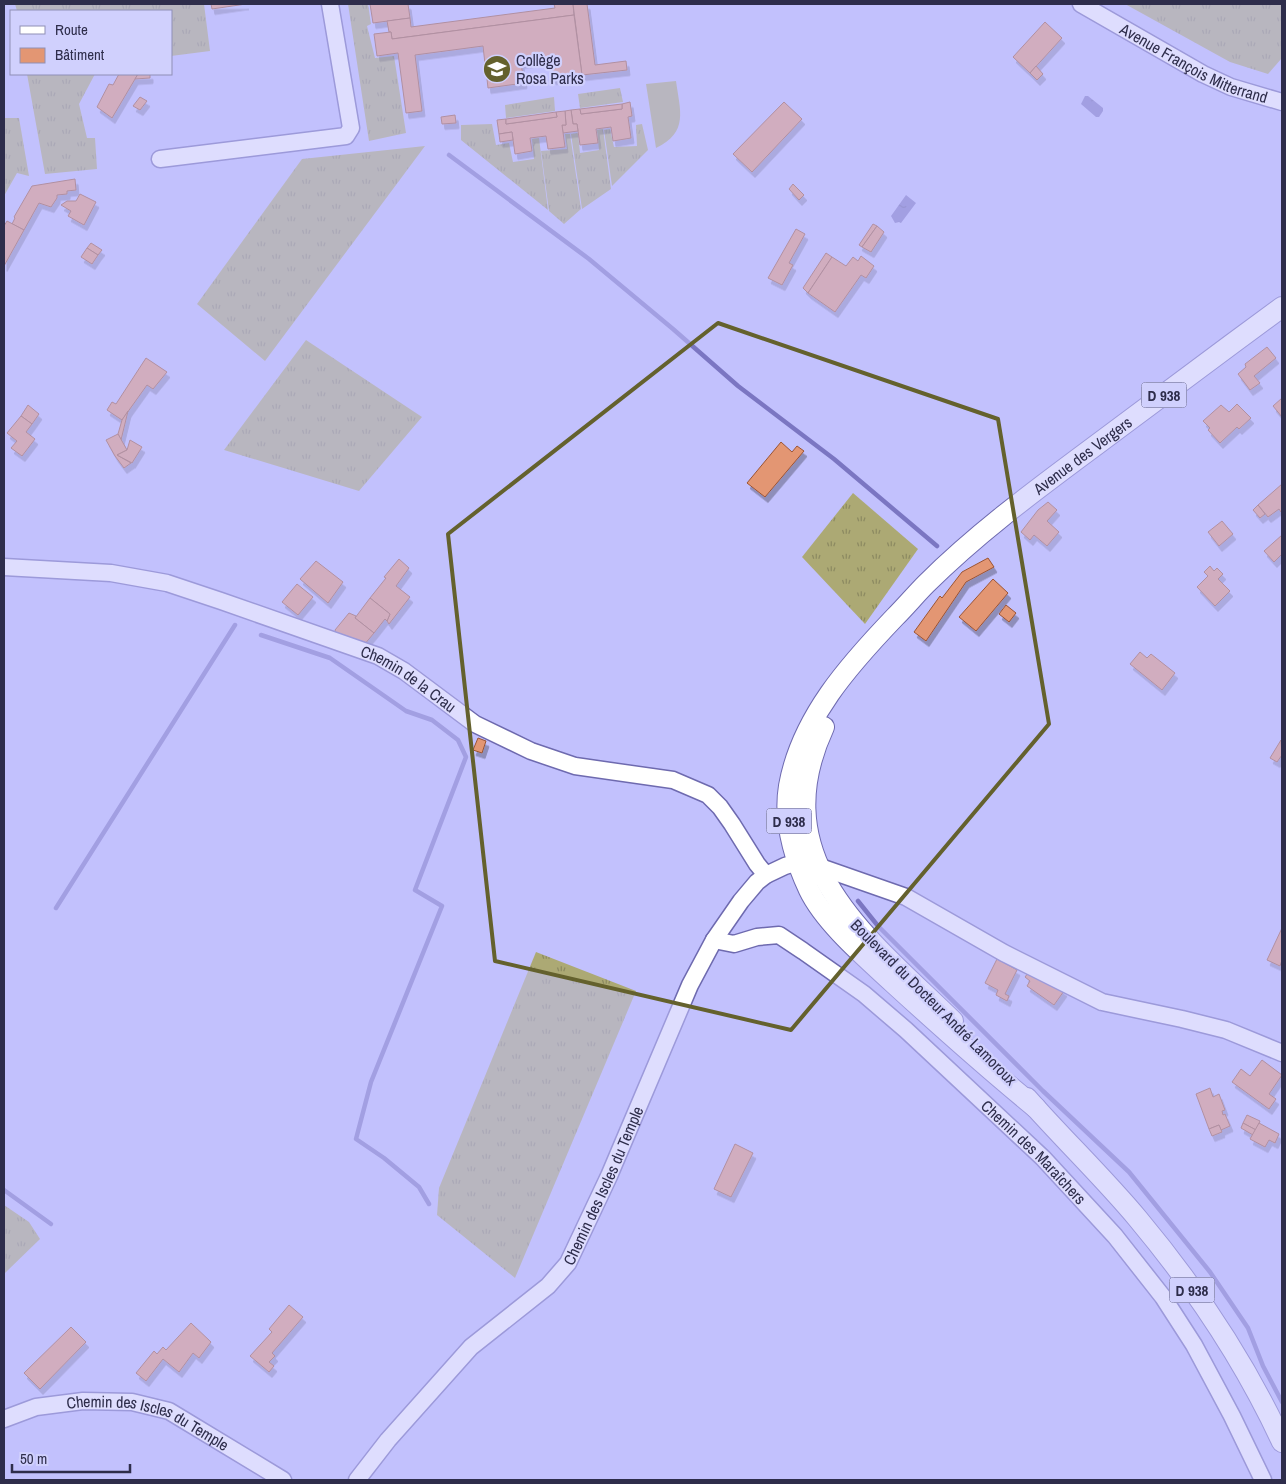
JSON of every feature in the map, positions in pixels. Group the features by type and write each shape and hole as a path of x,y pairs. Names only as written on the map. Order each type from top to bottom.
{"main road":[{"name":"Avenue des Vergers","path":"894,618 927,583 968,546 1053,477 1282,307"},
{"name":"Boulevard du Docteur André Lamoroux","path":"894,618 835,704 816,746 806,785 806,809 812,849 819,867 833,895 849,917 891,962 1001,1069 1137,1218 1170,1260 1234,1354 1282,1442"},
{"name":"Boulevard du Docteur André Lamoroux","path":"894,618 876,635 849,668 827,698 804,738 789,788 788,818 790,838 810,891 820,907 866,958 920,1010 1036,1108"}],"street":[{"path":"160,159 346,136 351,128 330,4"},
{"name":"Avenue François Mitterrand","path":"1081,4 1231,88 1282,102"},
{"name":"Chemin de la Crau","path":"4,567 111,573 167,583 221,600 378,656 404,671 475,724 531,751 575,766 673,780 708,795 728,818 766,875"},
{"path":"808,830 798,862 819,867 906,897 1004,953 1102,1002 1226,1030 1282,1052"},
{"name":"Chemin des Iscles du Temple","path":"357,1480 388,1440 471,1347 548,1286 568,1264 609,1176 690,985 714,940 749,890 766,875 798,862"},
{"name":"Chemin des Maraîchers","path":"714,940 734,944 757,937 779,936 803,951 864,994 906,1030 1043,1158 1115,1236 1163,1297 1194,1345 1232,1416 1263,1480"},
{"name":"Chemin des Iscles du Temple","path":"4,1419 36,1408 83,1401 132,1402 169,1411 283,1480"}],"highlighted area":[{"path":"718,323 998,419 1049,724 791,1030 495,961 448,534"}],"green space":[{"path":"15,4 204,4 210,51 172,56 172,10 17,10"},
{"path":"348,4 368,4 371,24 367,26 375,58 394,56 406,133 369,141"},
{"path":"1125,4 1282,4 1282,58 1268,74 1230,62"},
{"path":"27,75 94,75 79,104 87,138 95,138 97,169 45,174"},
{"path":"676,81 680,111 678,128 674,135 656,148 646,84"},
{"path":"620,88 623,102 580,108 578,94"},
{"path":"554,97 555,111 506,118 505,105"},
{"path":"4,118 19,118 29,176 17,173 4,196"},
{"path":"492,124 496,145 509,143 513,162 534,159 532,139 539,138 548,210 461,140 461,125"},
{"path":"642,124 648,150 612,186 604,130 610,129 614,147 637,146 636,125"},
{"path":"603,129 611,189 582,209 571,134 578,133 580,153 599,150 597,130"},
{"path":"565,134 570,134 581,209 564,224 549,211 541,151 567,149"},
{"path":"425,146 265,361 197,304 302,159"},
{"path":"306,340 422,417 359,491 224,450"},
{"path":"853,493 918,549 865,624 802,557"},
{"path":"536,952 636,991 515,1278 437,1215 439,1188"},
{"path":"4,1205 29,1222 40,1239 4,1274"}],"water":[{"path":"1085,96 1088,96 1103,108 1099,117 1096,117 1081,104"},
{"path":"906,195 916,203 901,223 895,223 891,216"}],"building":[{"path":"211,4 246,4 212,9"},
{"path":"370,4 408,4 410,18 373,23"},
{"path":"554,4 573,4 574,15 392,39 387,21 410,18 411,27 555,8"},
{"path":"573,4 587,4 595,65 626,61 627,70 582,75"},
{"path":"574,15 582,75 553,79 550,59 521,63 524,83 488,88 487,79 493,78 492,72 486,73 483,46 415,55 422,111 406,113 398,53 377,56 374,34 391,32 392,39"},
{"path":"1045,22 1062,38 1030,73 1013,57"},
{"path":"1036,66 1043,74 1037,80 1030,73"},
{"path":"118,75 137,75 112,118 97,107 109,84 113,85"},
{"path":"137,75 150,75 150,78 135,79"},
{"path":"140,97 147,101 140,110 133,106"},
{"path":"630,102 632,116 628,117 631,138 613,141 611,127 596,129 598,143 580,145 577,124 573,124 571,110 580,109 581,114 622,109 622,104"},
{"path":"784,102 802,119 752,172 733,154"},
{"path":"622,104 622,109 581,114 580,109"},
{"path":"571,110 573,124 577,124 578,131 563,133 562,125 566,125 565,111"},
{"path":"565,111 566,125 562,125 565,147 548,149 546,136 530,138 532,151 515,154 512,132 499,134 497,120 506,119 506,124 557,117 556,112"},
{"path":"556,112 557,117 506,124 506,119"},
{"path":"455,115 456,123 442,124 441,117"},
{"path":"512,132 513,140 500,142 499,134"},
{"path":"75,179 76,190 67,191 67,194 57,195 51,207 39,203 24,230 12,224 32,186"},
{"path":"793,184 804,195 799,200 789,189"},
{"path":"80,194 96,202 84,225 68,216 71,211 61,205 67,201 76,201"},
{"path":"7,221 24,230 4,266 4,226"},
{"path":"873,224 877,226 862,247 859,245"},
{"path":"877,226 884,232 871,252 862,247"},
{"path":"796,229 805,234 789,263 793,265 782,285 768,278"},
{"path":"91,243 102,250 98,255 87,248"},
{"path":"87,248 98,255 92,264 81,257"},
{"path":"826,253 832,257 808,293 803,288"},
{"path":"861,256 874,266 866,278 861,275 835,312 808,293 832,257 846,266 853,257 858,261"},
{"path":"1267,347 1276,358 1254,376 1260,383 1250,390 1238,374 1246,367 1245,364"},
{"path":"146,358 167,372 153,389 147,385 122,420 107,410 112,402 116,404"},
{"path":"1282,398 1282,417 1273,406"},
{"path":"1237,404 1251,418 1239,429 1237,427 1220,443 1208,430 1210,428 1203,421 1221,405 1229,412"},
{"path":"28,405 39,414 32,424 21,416"},
{"path":"128,411 121,440 118,434 122,420"},
{"path":"21,416 32,424 26,432 35,439 22,456 11,448 17,441 7,433"},
{"path":"118,434 127,450 117,455 131,463 124,468 106,440"},
{"path":"130,440 142,447 132,463 117,455 127,450"},
{"path":"781,442 792,452 797,446 804,451 765,497 747,483"},
{"path":"1282,484 1282,510 1281,512 1279,509 1268,517 1258,505"},
{"path":"1048,502 1057,510 1047,521 1059,532 1047,546 1034,535 1030,540 1021,532 1038,510"},
{"path":"1258,505 1265,514 1260,518 1253,510"},
{"path":"1222,521 1233,534 1219,546 1208,532"},
{"path":"1282,535 1282,554 1274,562 1264,551"},
{"path":"988,558 994,567 966,582 926,641 914,632 940,596 942,598 962,572"},
{"path":"399,559 409,568 396,586 410,597 389,624 387,621 390,614 370,598"},
{"path":"316,561 343,582 328,603 300,579"},
{"path":"1210,566 1214,571 1217,568 1223,574 1218,579 1230,591 1215,606 1197,587 1208,576 1204,572"},
{"path":"993,579 1008,593 976,631 959,617"},
{"path":"297,584 313,597 298,615 282,602"},
{"path":"370,598 390,614 387,621 385,619 374,633 355,618"},
{"path":"1006,605 1016,613 1009,622 999,614"},
{"path":"349,613 356,616 355,618 374,633 364,645 336,633 335,630"},
{"path":"1140,652 1147,658 1151,654 1175,673 1162,690 1130,664"},
{"path":"478,738 486,741 482,753 473,750"},
{"path":"1281,740 1282,755 1277,762 1270,758"},
{"path":"1282,928 1282,960 1280,966 1267,960"},
{"path":"997,959 1017,970 1005,994 1009,996 1007,1001 996,995 998,990 985,983"},
{"path":"1031,969 1064,991 1054,1005 1027,986 1030,981 1025,977"},
{"path":"1262,1060 1282,1075 1269,1094 1276,1099 1269,1109 1232,1082 1241,1069 1250,1076"},
{"path":"1210,1088 1213,1097 1219,1094 1225,1110 1222,1111 1223,1115 1225,1114 1230,1126 1221,1130 1219,1125 1209,1129 1196,1094"},
{"path":"1247,1115 1260,1121 1256,1130 1243,1123"},
{"path":"1243,1123 1256,1130 1253,1135 1241,1128"},
{"path":"1259,1123 1279,1134 1275,1143 1269,1140 1265,1147 1250,1139"},
{"path":"1219,1125 1222,1132 1212,1136 1209,1129"},
{"path":"735,1144 753,1153 731,1197 714,1189"},
{"path":"289,1305 303,1317 272,1353 275,1356 269,1362 274,1366 269,1372 250,1356 272,1332 269,1329"},
{"path":"191,1323 211,1342 199,1358 193,1353 179,1372 163,1359 146,1381 136,1373 154,1351 157,1354 163,1347 166,1350"},
{"path":"71,1327 86,1342 40,1389 24,1373"}],"waterway":[{"path":"449,155 589,259 738,386 834,459 937,546"},
{"path":"56,908 235,625"},
{"path":"261,635 330,658 406,711 432,720 458,740 466,757 415,890 442,906 371,1082 356,1139 384,1158 419,1187 429,1204"},
{"path":"858,901 878,926 1043,1091 1129,1172 1210,1272 1248,1328 1263,1366 1282,1402"},
{"path":"4,1190 51,1224"}],"place":[{"name":"Collège Rosa Parks","path":"497,69"}]}
